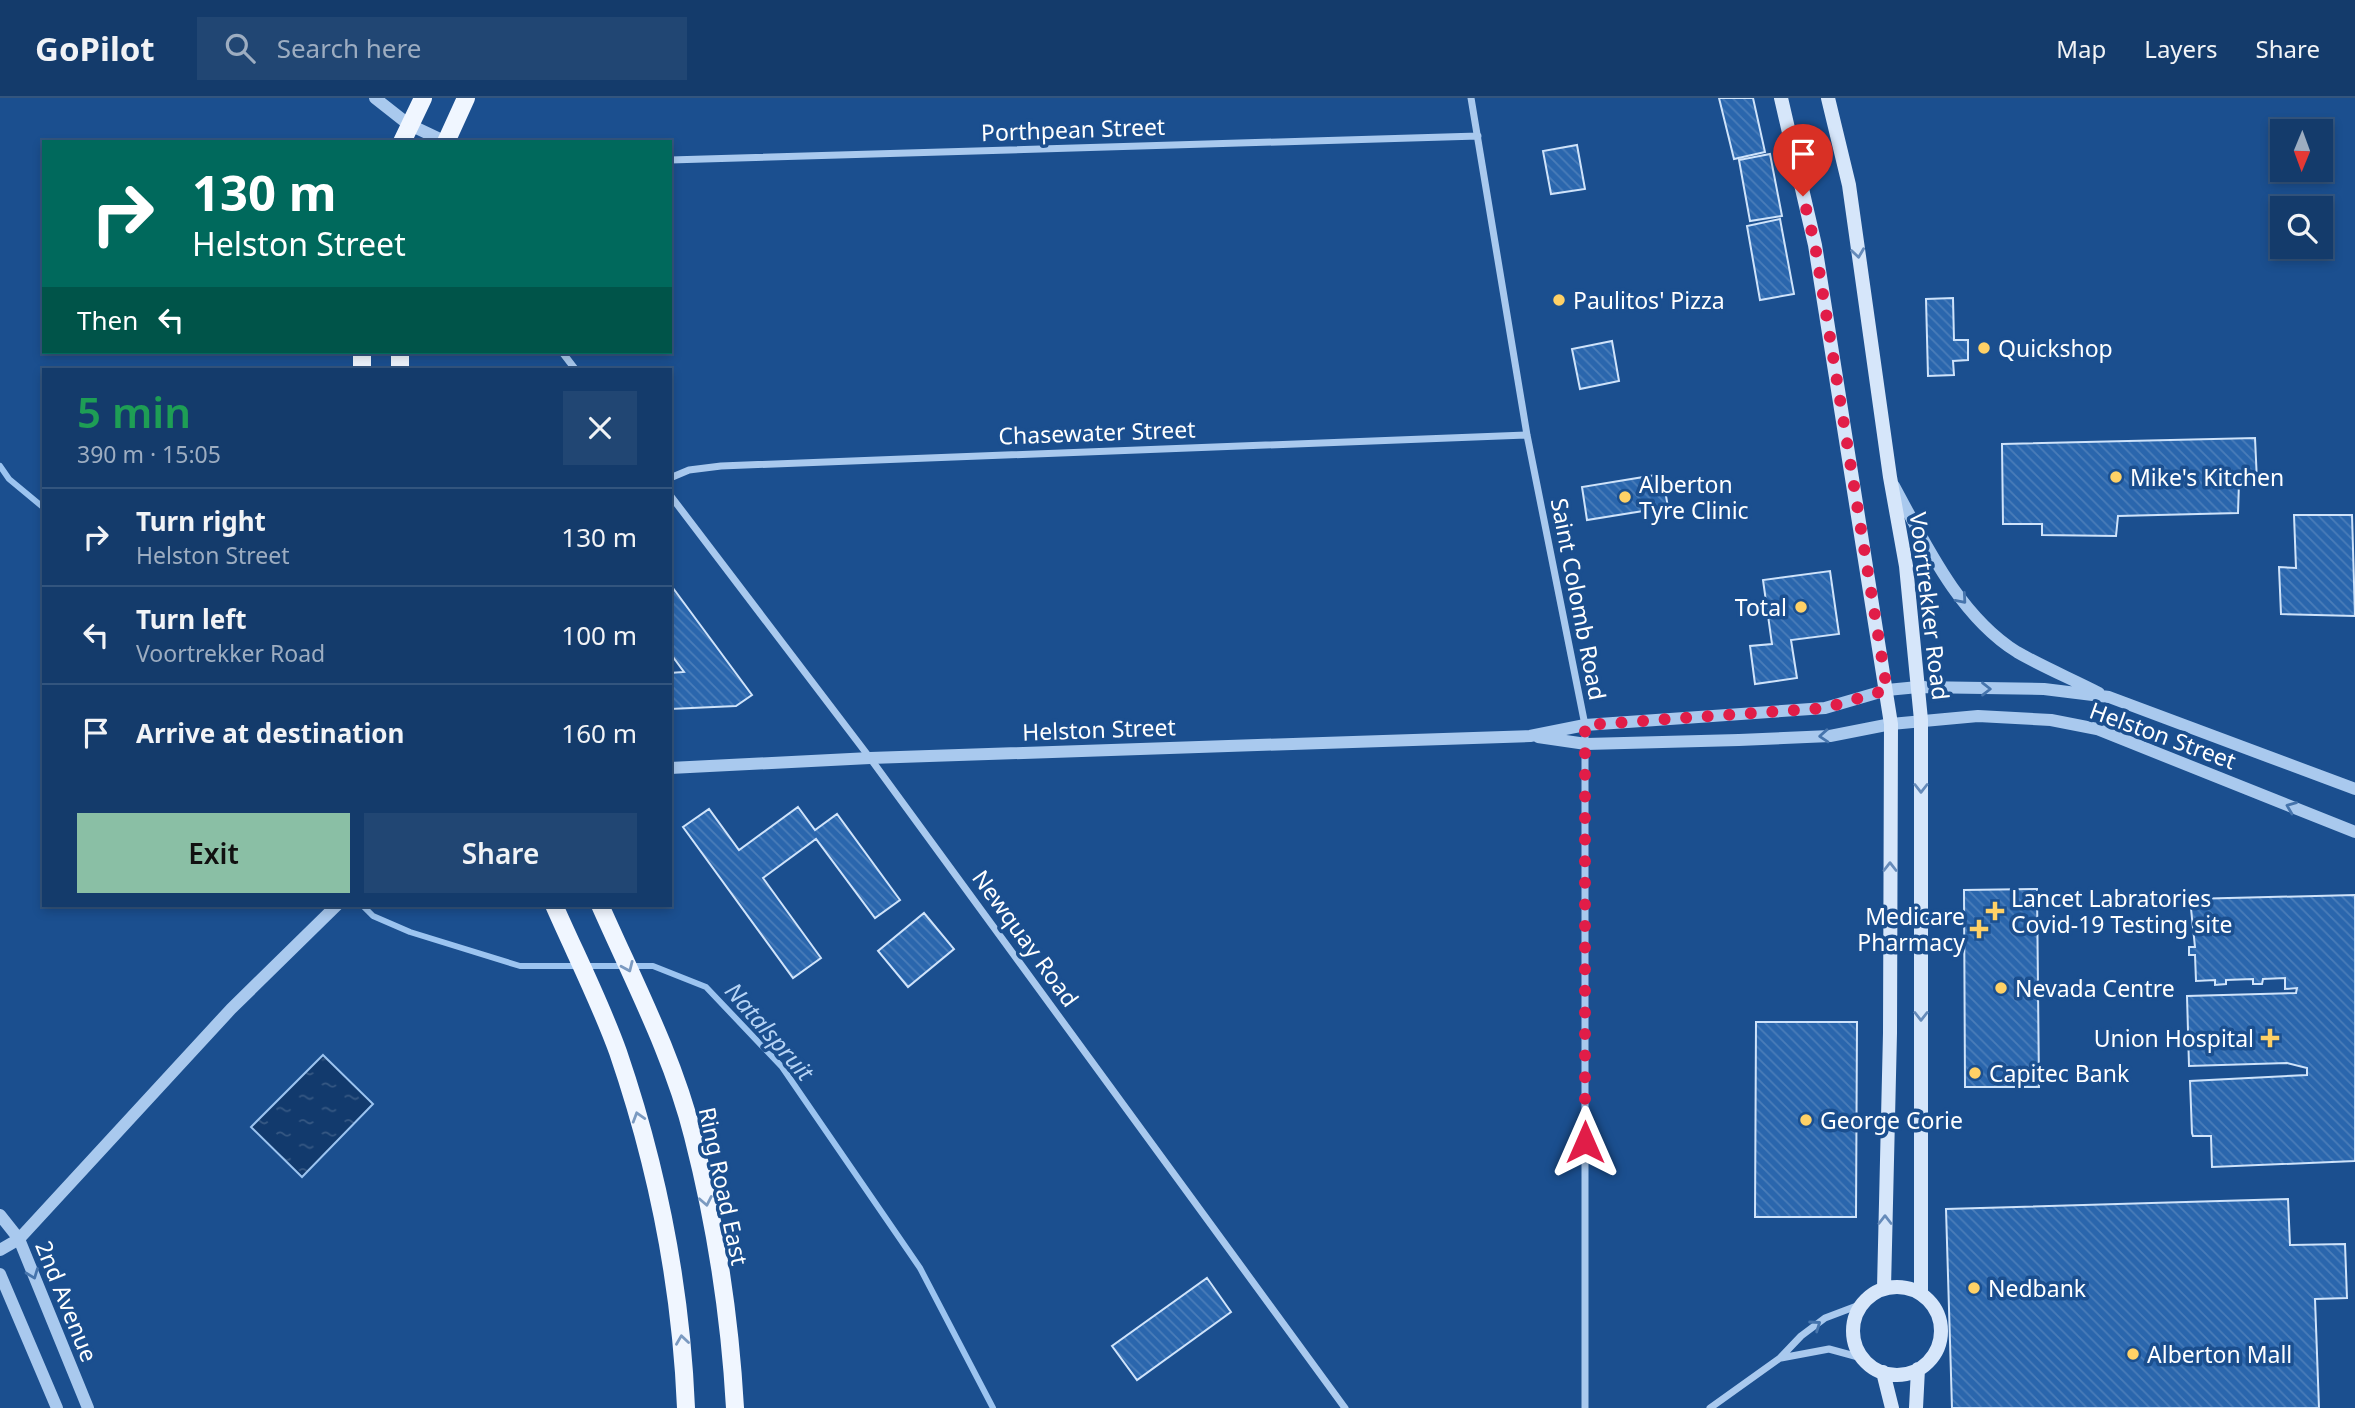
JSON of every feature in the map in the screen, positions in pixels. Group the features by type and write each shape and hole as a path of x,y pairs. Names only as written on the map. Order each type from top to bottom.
{"main road":[{"path":"403,140 408,124 423,98"},
{"path":"447,140 466,98"},
{"path":"1781,98 1815,245 1891,724 1884,1288"},
{"name":"Voortrekker Road","path":"1828,98 1849,185 1890,477 1906,566 1921,720 1921,1293"},
{"path":"555,907 617,1050 646,1142 667,1238 684,1349 686,1408"},
{"name":"Ring Road East","path":"601,907 660,1041 693,1135 732,1352 735,1408"},
{"path":"1903,1287 1921,1293 1936,1310 1942,1332 1935,1354 1918,1369 1901,1375 1884,1373 1862,1358 1854,1341 1854,1322 1862,1304 1884,1288 1903,1287"},
{"path":"1916,1408 1918,1369"},
{"path":"1884,1373 1892,1408"}],"street":[{"path":"375,98 408,124 442,140"},
{"name":"Saint Colomb Road","path":"1471,98 1527,435 1585,725 1585,1408"},
{"name":"Porthpean Street","path":"672,160 1478,136"},
{"path":"564,354 574,368"},
{"name":"Chasewater Street","path":"672,477 690,470 721,466 1527,435"},
{"path":"1890,477 1933,561 1978,617 2015,650 2109,697"},
{"name":"Newquay Road","path":"672,498 870,758 1345,1408"},
{"name":"Helston Street","path":"672,768 870,758 1530,736 1585,725 1825,708 1887,690 1918,687 2044,689 2109,697 2355,789"},
{"name":"Helston Street","path":"1530,736 1586,744 1830,736 1891,724 1978,716 2051,720 2097,729 2355,832"},
{"path":"0,1250 19,1238 232,1009 335,907"},
{"name":"2nd Avenue","path":"0,1215 19,1238 88,1408"},
{"path":"0,1274 57,1408"},
{"path":"1710,1408 1780,1358 1801,1336 1825,1318 1862,1304"},
{"path":"1780,1358 1829,1349 1862,1358"}],"water":[{"path":"323,1055 373,1104 302,1177 251,1127"}],"building":[{"path":"1719,98 1753,98 1765,152 1734,159"},
{"path":"1577,145 1585,189 1551,194 1543,151"},
{"path":"1770,154 1782,216 1750,221 1739,160"},
{"path":"1780,219 1794,294 1760,300 1747,226"},
{"path":"1953,298 1954,340 1968,340 1968,360 1953,361 1954,375 1928,376 1926,299"},
{"path":"1612,341 1619,381 1580,389 1572,349"},
{"path":"2255,438 2257,481 2239,483 2238,513 2118,516 2116,536 2042,535 2042,524 2003,524 2002,444"},
{"name":"Alberton Tyre Clinic","path":"1662,474 1668,507 1587,520 1582,487"},
{"path":"2294,515 2352,515 2355,616 2281,614 2279,567 2296,568"},
{"name":"Total","path":"1830,571 1839,634 1791,640 1797,678 1755,684 1750,646 1772,644 1763,580"},
{"path":"672,587 752,695 736,706 672,709 672,673 684,672 672,656"},
{"path":"798,807 815,830 837,814 900,900 875,918 816,839 763,878 821,958 793,978 683,827 709,809 739,850"},
{"name":"Nevada Centre","path":"2037,889 2039,1087 1965,1087 1964,890"},
{"name":"Union Hospital","path":"2355,895 2355,1161 2212,1167 2211,1136 2193,1136 2192,1133 2190,1081 2307,1075 2307,1068 2287,1063 2189,1066 2187,996 2296,993 2297,988 2285,989 2285,978 2263,979 2262,984 2253,984 2253,979 2226,980 2226,984 2215,985 2215,980 2196,981 2195,955 2189,955 2189,947 2195,947 2190,899"},
{"path":"924,913 954,949 908,987 878,951"},
{"name":"George Corie","path":"1756,1022 1857,1022 1856,1217 1755,1217"},
{"name":"Alberton Mall","path":"2288,1199 2290,1245 2345,1244 2347,1298 2315,1299 2319,1408 1952,1408 1946,1209"},
{"path":"1207,1278 1231,1312 1137,1380 1112,1346"}],"waterway":[{"name":"Natalspruit","path":"0,466 9,479 42,506"},
{"name":"Natalspruit","path":"364,907 373,916 410,932 520,966 653,966 706,987 782,1067 920,1268 993,1408"}],"place":[{"name":"Paulitos' Pizza","path":"1559,300"},
{"name":"Quickshop","path":"1984,348"},
{"name":"Mike's Kitchen","path":"2116,477"},
{"name":"Alberton Tyre Clinic","path":"1625,497"},
{"name":"Total","path":"1801,607"},
{"name":"Lancet Labratories Covid-19 Testing site","path":"1995,911"},
{"name":"Medicare Pharmacy","path":"1979,929"},
{"name":"Nevada Centre","path":"2001,988"},
{"name":"Union Hospital","path":"2270,1038"},
{"name":"Capitec Bank","path":"1975,1073"},
{"name":"George Corie","path":"1806,1120"},
{"name":"Nedbank","path":"1974,1288"},
{"name":"Alberton Mall","path":"2133,1354"}],"route":[{"path":"1585,1142 1585,725 1825,708 1887,690 1815,245 1803,196"}]}
